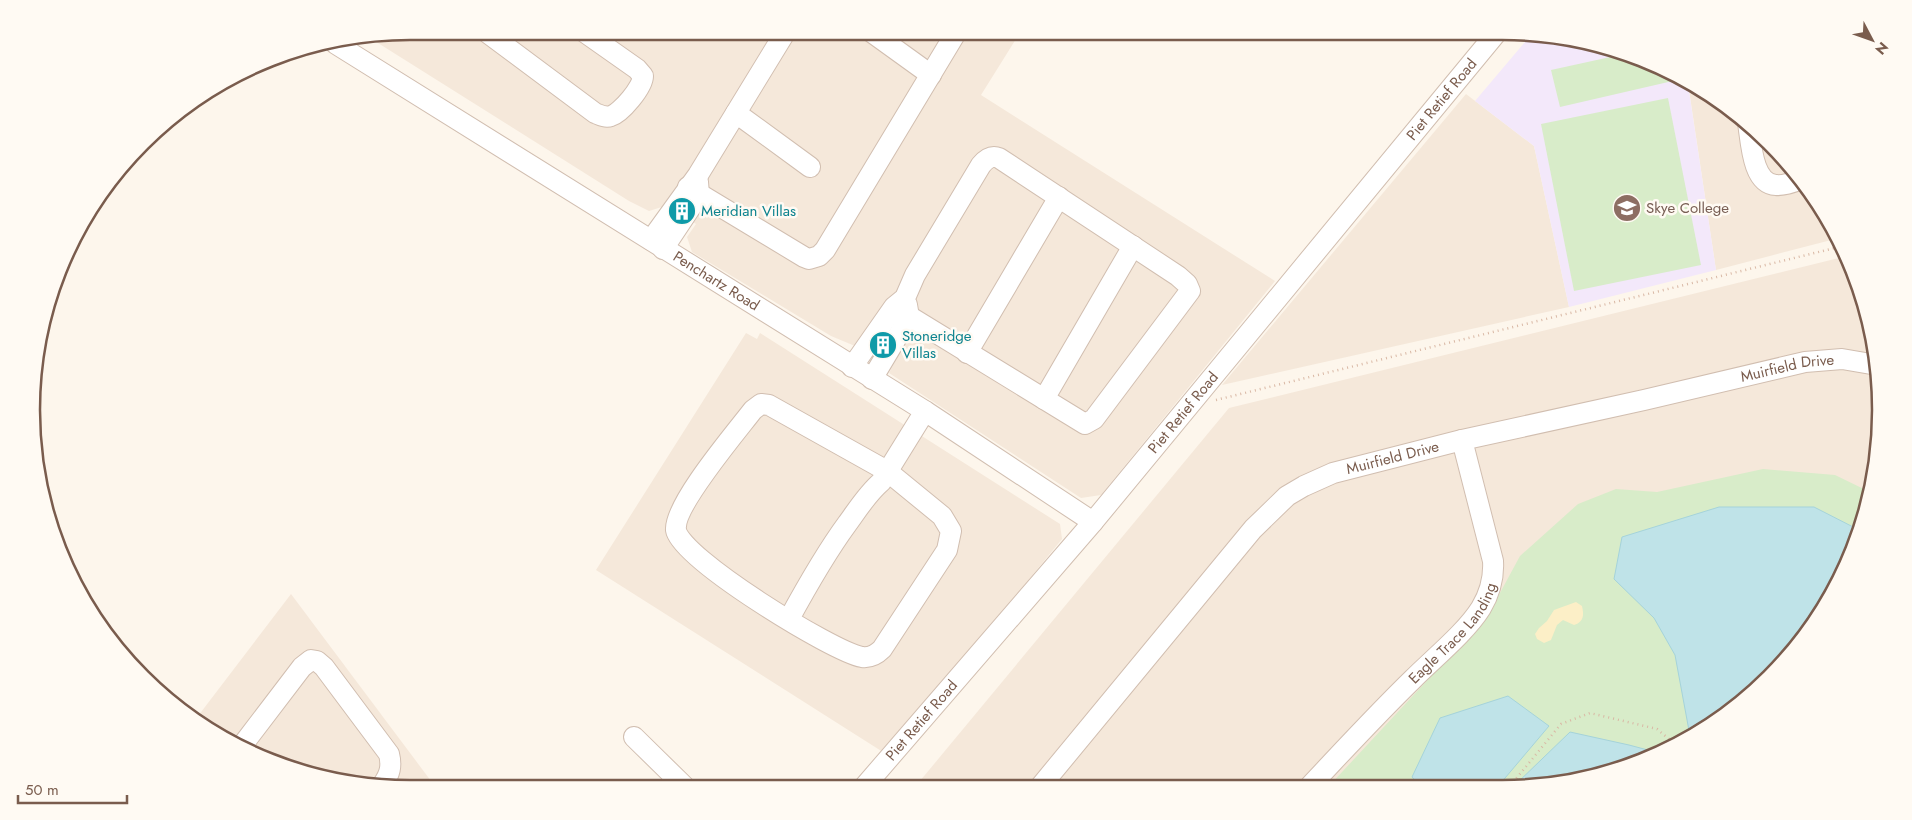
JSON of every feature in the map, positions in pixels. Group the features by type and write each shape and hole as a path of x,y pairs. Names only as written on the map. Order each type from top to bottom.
{"street":[{"path":"497,40 596,113 607,117 620,111 641,85 643,76 637,69 596,40"},
{"path":"657,245 695,186 736,113 781,40"},
{"path":"882,40 931,75"},
{"path":"695,186 804,256 810,259 819,256 826,250 952,40"},
{"name":"Piet Retief Road","path":"871,780 1093,522 1491,40"},
{"name":"Penchartz Road","path":"340,47 931,416 1093,522"},
{"path":"736,113 810,167"},
{"path":"1751,136 1758,172 1762,180 1767,184 1778,186 1793,182"},
{"path":"872,379 916,274 984,160 993,157 999,158 1059,197 1184,280 1190,287 1188,296 1092,422 1084,424 967,353 903,307"},
{"path":"967,353 1059,197"},
{"path":"1044,399 1133,246"},
{"path":"852,367 903,307"},
{"name":"Muirfield Drive","path":"1046,780 1253,530 1287,496 1304,486 1333,474 1462,440 1805,362 1842,360 1869,364"},
{"path":"765,404 889,478 942,516 951,531 947,550 882,649 870,657 861,656 842,649 754,599 726,580 680,540 676,533 676,527 686,502 697,484 753,410 765,404"},
{"path":"789,619 824,556 872,490 889,478 906,444 931,416"},
{"name":"Eagle Trace Landing","path":"1316,780 1462,630 1481,608 1489,591 1494,574 1494,561 1462,440"},
{"path":"245,742 302,667 311,660 317,661 324,667 389,754 390,770 386,779"},
{"path":"634,737 678,780"}],"path":[{"path":"1189,407 1835,248"},
{"path":"1515,779 1561,724 1590,713 1657,729 1670,740"}],"shaded area":[{"path":"410,40 1015,40 981,95 1275,281 1101,495 1081,498 889,373 897,358 865,342 855,346 831,336 692,252 687,237 696,224 668,205 649,211 629,201 376,42"},
{"name":"Skye College","path":"1526,41 1574,47 1621,60 1666,78 1689,91 1716,270 1569,307 1534,146 1475,101"},
{"path":"1689,91 1727,116 1764,148 1810,204 1831,240 1716,270"},
{"path":"1466,94 1534,146 1569,307 1222,385"},
{"path":"1839,258 1852,291 1865,338 1869,362 1872,410 1869,458 1859,506 1844,552 1810,616 1764,672 1727,704 1708,718 1644,752 1574,773 1550,777 1502,780 921,780 1229,408"},
{"path":"746,333 757,339 760,333 1060,524 1062,539 886,754 596,570"},
{"path":"291,594 430,780 362,777 314,767 268,752 246,742 199,714"}],"green space":[{"path":"1611,57 1644,68 1672,81 1560,107 1551,70"},
{"path":"1668,98 1701,265 1574,291 1541,124"},
{"path":"1763,469 1835,475 1863,489 1852,529 1834,574 1810,616 1796,635 1764,672 1727,704 1708,718 1666,742 1644,752 1598,767 1550,777 1502,780 1335,780 1488,615 1520,556 1578,504 1616,489 1657,492"}],"sand":[{"path":"1576,602 1583,609 1583,618 1580,622 1574,625 1563,620 1557,625 1551,640 1544,643 1537,639 1535,634 1554,610"}],"water":[{"path":"1719,507 1814,507 1853,527 1834,574 1810,616 1796,635 1764,672 1746,688 1708,718 1689,729 1675,655 1654,618 1614,579 1622,537"},
{"path":"1508,696 1549,726 1503,780 1415,780 1412,777 1440,718"},
{"path":"1570,732 1648,750 1574,773 1521,779"}],"place":[{"name":"Skye College","path":"1627,208"},
{"name":"Meridian Villas","path":"682,211"},
{"name":"Stoneridge Villas","path":"883,345"}]}
